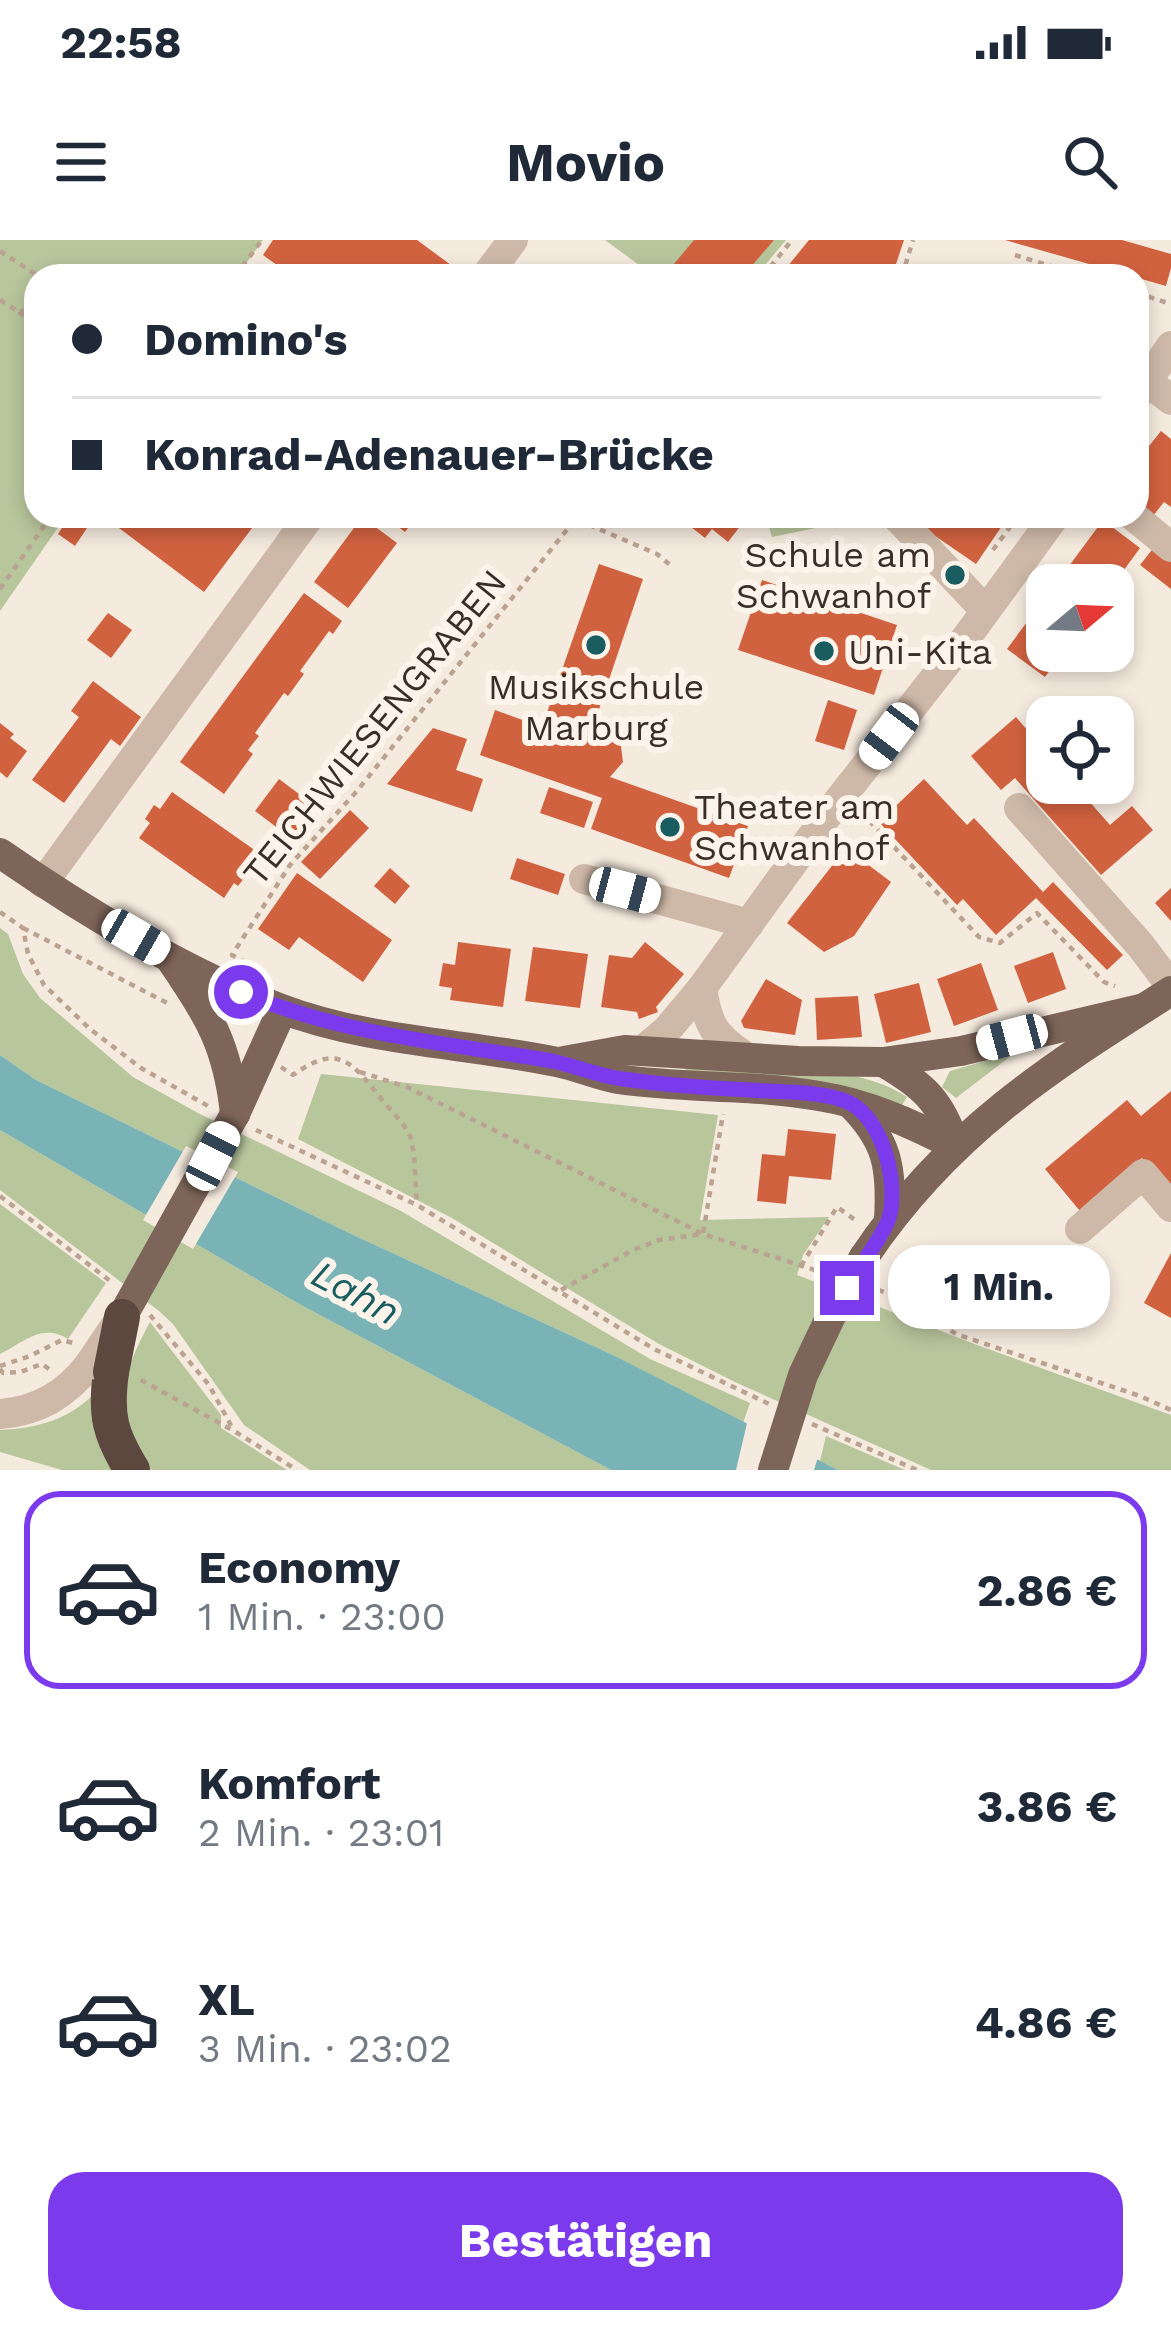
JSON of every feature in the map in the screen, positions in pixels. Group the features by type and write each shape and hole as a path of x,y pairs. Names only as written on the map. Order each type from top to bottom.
{"highway":[{"path":"132,1470 107,1415 100,1369 137,1318"}],"main road":[{"path":"0,853 168,956 282,1010 409,1040 558,1062 621,1079 790,1091 850,1103 894,1115 955,1146"},
{"path":"168,956 217,1032 230,1072 233,1117"},
{"path":"558,1062 613,1051 642,1051 883,1062 961,1051 1161,996"},
{"path":"773,1470 803,1375 830,1318 889,1220 955,1146 1042,1075 1161,996"},
{"path":"137,1318 282,1010"},
{"path":"883,1062 927,1092 940,1108 955,1146"},
{"path":"850,1103 884,1147 890,1178 889,1220"}],"street":[{"path":"1152,392 1171,346"},
{"path":"43,883 301,528"},
{"path":"907,528 985,610"},
{"path":"642,1051 667,1030 702,988 1042,528"},
{"path":"1148,528 1171,547"},
{"path":"1019,808 1141,946 1161,996"},
{"path":"584,879 749,924"},
{"path":"702,988 710,1025 722,1041 746,1057"},
{"path":"1080,1229 1143,1174 1171,1207"},
{"path":"0,1414 52,1400 100,1369"}],"path":[{"path":"773,264 792,240"},
{"path":"1015,254 1045,264"},
{"path":"0,300 24,316"},
{"path":"19,312 24,311"},
{"path":"0,589 43,528"},
{"name":"TEICHWIESENGRABEN","path":"254,967 232,955 290,865 387,755 569,528"},
{"path":"599,528 657,554 670,565"},
{"path":"993,550 1009,528"},
{"path":"845,795 979,938 1000,943 1037,914 1104,982 1161,996"},
{"path":"0,912 177,1008"},
{"path":"23,928 28,954 44,985 141,1068 417,1205 654,1349 776,1408"},
{"path":"293,1075 326,1057 345,1060 360,1072 410,1134 417,1205"},
{"path":"360,1072 407,1087 703,1234 801,1266 855,1273 956,1334 1171,1410"},
{"path":"703,1234 728,1088"},
{"path":"0,1196 108,1280"},
{"path":"801,1266 837,1207"},
{"path":"561,1290 633,1250 659,1240 703,1234"},
{"path":"900,1297 919,1259"},
{"path":"137,1318 208,1385 234,1431 297,1470"},
{"path":"0,1369 20,1372 35,1366"},
{"path":"798,1417 917,1470"}],"green space":[{"path":"0,240 263,240 246,264 24,264 24,528 58,528 0,611"},
{"path":"605,240 786,240 766,264 638,264"},
{"path":"769,528 816,528 772,537"},
{"path":"0,928 8,934 23,974 40,998 133,1077 401,1211 650,1359 750,1403 743,1423 615,1356 36,1080 0,1055"},
{"path":"1016,1052 956,1098 942,1087 950,1071"},
{"path":"689,1066 832,1072 885,1085 907,1097 902,1105 685,1070"},
{"path":"321,1074 718,1115 700,1220 829,1217 803,1255 797,1275 1171,1415 1171,1470 931,1470 737,1383 659,1344 452,1218 298,1139"},
{"path":"0,1130 301,1305 611,1470 310,1470 244,1425 159,1311 0,1190"},
{"path":"0,1204 106,1283 68,1339 41,1334 0,1354"},
{"path":"150,1322 221,1415 221,1428 287,1470 151,1470 146,1466 128,1432 123,1403 132,1361"},
{"path":"96,1392 118,1470 62,1470 0,1452 0,1430 52,1421"},
{"path":"826,1436 905,1470 838,1470 820,1461"}],"water":[{"name":"Lahn","path":"0,1055 36,1080 615,1356 838,1470 611,1470 301,1305 0,1130"}],"pier":[{"path":"186,1146 238,1172 193,1249 143,1220"},
{"path":"748,1419 819,1454 814,1470 736,1470"}],"building":[{"path":"273,240 417,240 450,264 275,264 263,255"},
{"path":"694,240 774,240 753,264 674,264"},
{"path":"809,240 904,240 896,264 790,264"},
{"path":"1005,240 1122,240 1171,254 1166,286 1149,281 1149,264 1089,264"},
{"path":"1161,431 1171,439 1171,507 1164,502 1153,516 1149,513 1149,446"},
{"path":"62,528 87,528 75,546 58,534"},
{"path":"119,528 252,528 204,592"},
{"path":"354,528 377,528 397,543 348,608 314,582"},
{"path":"692,528 739,528 728,542 712,529 705,538"},
{"path":"924,528 1001,528 976,564"},
{"path":"1097,528 1114,528 1140,548 1128,564 1071,564"},
{"path":"1155,546 1171,559 1171,589 1140,565"},
{"name":"Musikschule Marburg","path":"599,564 643,579 594,724 619,731 623,762 610,777 748,826 729,878 591,829 602,798 480,755 495,710 542,727"},
{"name":"Uni-Kita","path":"762,580 897,625 874,695 738,650"},
{"path":"304,593 342,621 333,634 329,631 300,671 304,674 255,733 259,736 248,750 253,754 224,794 180,762"},
{"path":"108,613 132,630 111,658 87,640"},
{"path":"1026,623 1026,663 1007,649"},
{"path":"93,681 141,717 120,746 111,739 64,803 32,780 79,717 71,711"},
{"path":"828,700 857,710 844,750 815,741"},
{"path":"1016,717 1026,729 1026,790 1015,778 1001,790 971,756"},
{"path":"0,723 27,751 7,778 0,772"},
{"path":"433,728 467,739 456,770 483,779 472,812 387,784"},
{"path":"279,779 315,806 291,838 255,811"},
{"path":"924,779 967,825 974,818 1043,892 1053,882 1123,955 1107,970 1036,898 996,935 963,899 957,905 879,822"},
{"path":"549,787 593,802 584,828 540,813"},
{"path":"172,792 256,851 244,868 249,872 224,898 139,838 150,823 145,819 154,805 160,809"},
{"path":"1038,804 1092,804 1110,825 1132,806 1153,830 1101,875"},
{"path":"350,810 369,828 320,879 301,862"},
{"path":"846,848 891,882 854,936 824,952 787,923"},
{"path":"517,858 565,874 558,895 510,879"},
{"path":"390,868 410,886 395,904 374,886"},
{"path":"297,873 392,940 363,982 299,937 289,950 258,929"},
{"path":"1171,888 1171,921 1155,903"},
{"path":"458,942 511,949 503,1007 450,1000 452,988 439,986 443,963 455,965"},
{"path":"645,942 684,974 656,1007 658,1012 639,1019 637,1012 601,1007 609,955 632,958"},
{"path":"533,947 588,954 580,1008 525,1001"},
{"path":"1053,952 1066,989 1028,1003 1014,966"},
{"path":"981,963 998,1010 954,1026 937,979"},
{"path":"766,979 802,1000 795,1035 744,1028 741,1021"},
{"path":"919,983 931,1032 886,1043 874,994"},
{"path":"858,996 862,1037 817,1040 815,998"},
{"path":"1171,1091 1171,1192 1142,1158 1080,1211 1045,1169 1127,1100 1141,1116"},
{"path":"788,1129 836,1134 831,1180 789,1176 786,1204 757,1201 762,1154 785,1156"},
{"path":"1171,1253 1171,1318 1144,1303"}],"place":[{"name":"Schule am Schwanhof","path":"955,575"},
{"name":"Musikschule Marburg","path":"596,645"},
{"name":"Uni-Kita","path":"824,651"},
{"name":"Theater am Schwanhof","path":"670,827"}],"route":[{"path":"241,992 282,1010 386,1036 558,1062 604,1076 790,1091 850,1103 884,1147 891,1190 889,1220 847,1288"}]}
